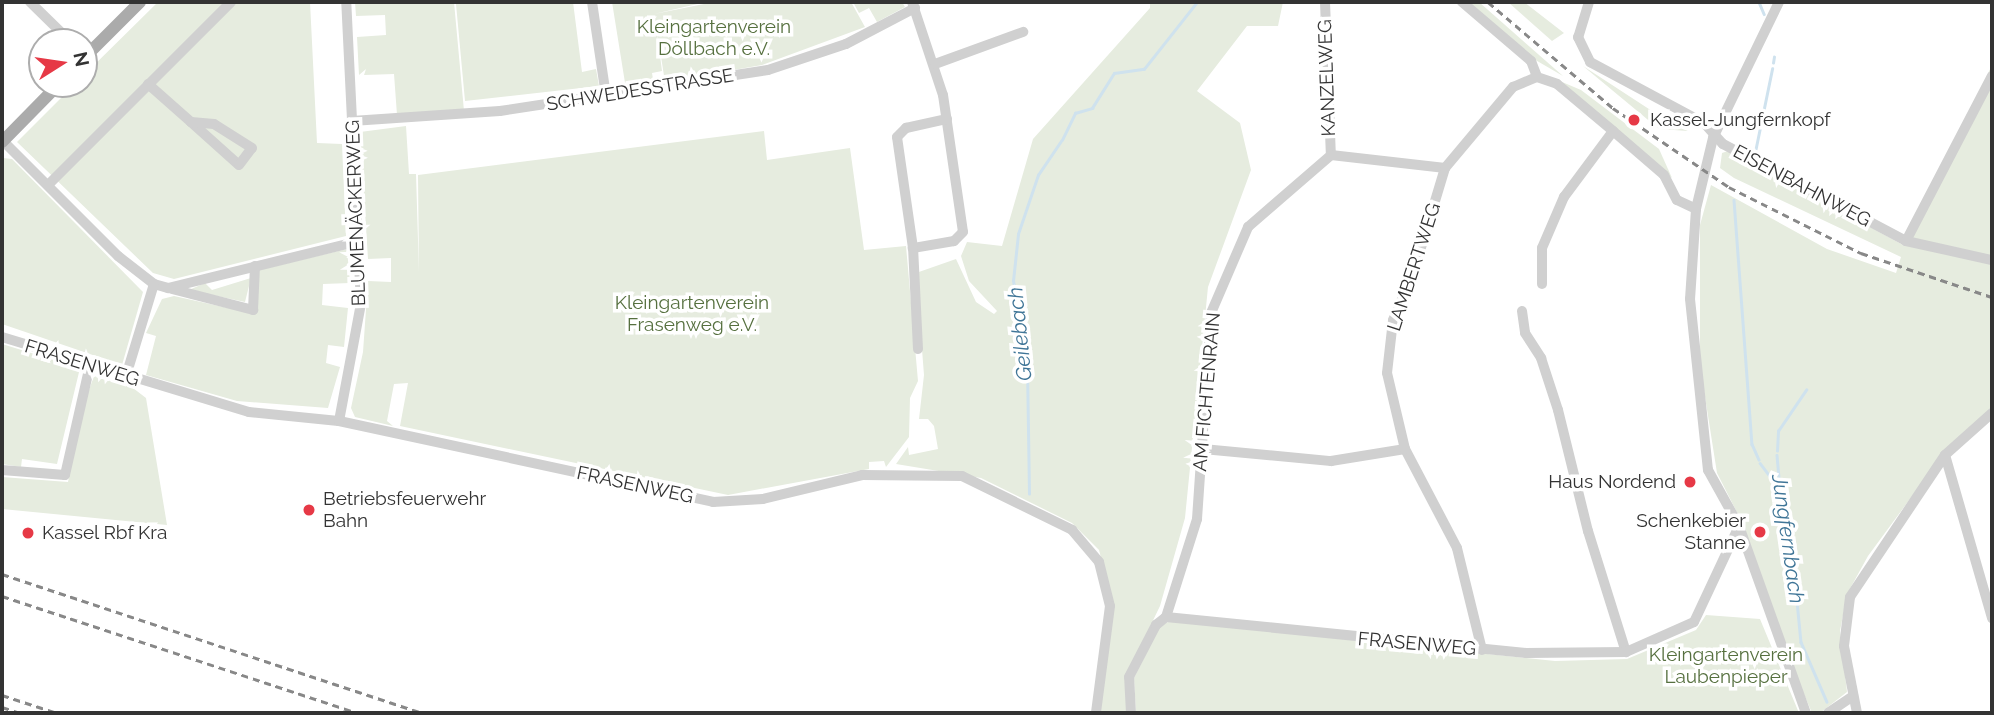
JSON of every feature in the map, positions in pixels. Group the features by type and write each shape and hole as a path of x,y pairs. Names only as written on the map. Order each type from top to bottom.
{"main road":[{"path":"98,44 140,2"},
{"path":"3,142 45,98"}],"street":[{"path":"30,2 57,28"},
{"path":"48,185 231,2"},
{"name":"BLUMENÄCKERWEG","path":"339,422 361,304 346,2"},
{"path":"592,2 606,96"},
{"name":"KANZELWEG","path":"1325,2 1331,155"},
{"path":"1462,2 1531,61 1538,77 1557,85 1664,176 1677,200 1696,209"},
{"name":"EISENBAHNWEG","path":"1589,2 1580,25 1578,47 1590,62 1704,123 1713,138 1906,241 1992,260"},
{"path":"1779,2 1713,138 1696,209 1690,299 1708,470 1739,526 1806,713"},
{"path":"913,5 935,64 947,119 963,232 954,241 913,248"},
{"name":"SCHWEDESSTRASSE","path":"352,121 458,116 606,96 803,61 913,5"},
{"path":"935,64 1023,32"},
{"path":"1906,241 1992,76"},
{"name":"LAMBERTWEG","path":"1482,650 1457,548 1405,449 1387,373 1393,320 1413,274 1445,168 1513,87 1538,77"},
{"path":"148,83 191,122 239,165 252,148 214,124 191,122"},
{"path":"918,349 913,248 897,137 905,128 947,119"},
{"path":"1542,284 1542,248 1564,197 1614,131"},
{"path":"3,142 154,284 253,310 254,266"},
{"path":"1331,155 1445,168"},
{"name":"AM FICHTENRAIN","path":"1166,617 1197,519 1211,313 1227,270 1248,227 1331,155"},
{"path":"168,288 359,241"},
{"path":"126,376 154,284"},
{"path":"1522,311 1525,332 1541,358 1558,410 1588,531 1626,652"},
{"name":"FRASENWEG","path":"2,338 249,412 339,422 713,502 764,499 862,475 943,474 981,483 1072,530 1099,562 1110,606 1096,713"},
{"path":"2,470 65,475 90,365"},
{"path":"1857,713 1844,646 1850,597 1945,455 1992,413"},
{"path":"1203,449 1331,461 1405,449"},
{"path":"1945,455 1992,618"},
{"name":"FRASENWEG","path":"1166,617 1482,650 1593,656 1626,652 1694,622 1724,552 1739,526"},
{"path":"1724,552 1739,547 1748,551"},
{"path":"1131,713 1129,677 1156,625 1166,617"},
{"path":"1828,713 1853,696"}],"green space":[{"path":"158,2 310,2 317,143 342,144 346,236 174,279 153,273 17,142 61,98 98,98 98,61"},
{"path":"355,2 454,2 464,111 397,115 394,74 364,75 366,69 359,75 357,37 386,35 385,15 356,16"},
{"path":"573,2 582,72 596,69 599,86 465,101 456,4"},
{"name":"Kleingartenverein Döllbach e.V.","path":"612,2 706,2 654,14 714,2 851,2 865,27 762,65 665,82 656,25 662,71 652,73 654,85 626,89"},
{"path":"853,2 902,2 905,7 877,22 869,8 859,13"},
{"path":"1150,2 1283,2 1278,26 1247,26 1197,91 1240,123 1251,170 1208,287 1185,518 1160,606 1126,676 1127,713 1100,713 1114,607 1099,550 1072,523 981,478 896,464 908,447 909,455 938,449 934,426 928,419 919,419 924,375 916,273 956,259 976,302 994,314 997,311 969,281 961,256 967,242 1002,246 1033,139 1150,8"},
{"path":"1468,2 1479,2 1563,76 1532,58"},
{"path":"1508,2 1524,2 1564,33 1552,41"},
{"path":"1992,65 1992,409 1943,454 1868,556 1847,594 1840,631 1847,692 1820,713 1812,713 1772,619 1743,524 1717,473 1700,365 1700,225 1711,185 1827,249 1896,273 1901,257 1734,178 1720,168 1722,153 1728,151 1905,246"},
{"path":"1583,66 1675,126 1688,131 1659,129"},
{"path":"1555,79 1581,90 1659,149 1672,178"},
{"name":"Kleingartenverein Frasenweg e.V.","path":"406,126 409,174 416,174 419,273 418,175 764,131 767,160 850,148 864,250 906,246 918,381 910,398 909,437 886,467 884,461 869,462 869,469 728,495 400,426 408,383 394,384 387,421 393,426 355,417 351,408 363,352 368,281 391,282 391,258 368,259 360,132"},
{"path":"3,158 12,159 143,292 122,365 2,324"},
{"path":"347,249 350,283 323,284 322,305 348,308 344,347 328,345 326,363 340,367 328,408 237,401 146,375 156,336 146,333 162,299 174,296 255,314 259,270"},
{"path":"251,278 245,302 189,290 205,283 212,290"},
{"path":"2,344 80,368 57,464 22,459 21,467 2,464"},
{"path":"94,376 133,388 146,398 167,525 2,509 2,477 68,482 81,412"},
{"name":"Kleingartenverein Laubenpieper","path":"1706,615 1760,619 1799,713 1136,713 1134,678 1159,627 1170,621 1555,661 1627,659 1696,630"}],"waterway":[{"name":"Geilebach","path":"1062,140 1075,113 1092,108 1114,73 1144,69 1197,2"},
{"path":"1759,2 1764,14"},
{"path":"1773,63 1774,57"},
{"path":"1755,152 1772,69"},
{"name":"Geilebach","path":"1029,494 1027,369 1013,281 1018,234 1038,175 1061,141"},
{"path":"1734,200 1752,444 1759,460"},
{"name":"Jungfernbach","path":"1777,451 1778,431 1806,390"},
{"name":"Jungfernbach","path":"1777,455 1780,490 1787,497 1801,642 1827,702"},
{"path":"1760,463 1780,490"}],"railway":[{"path":"1488,2 1613,108 1729,187 1861,253 1992,297"},
{"path":"2,574 422,713"},
{"path":"2,596 358,713"},
{"path":"2,695 57,713"},
{"path":"2,707 20,713"}],"place":[{"name":"Kassel-Jungfernkopf","path":"1634,120"},
{"name":"Haus Nordend","path":"1690,482"},
{"name":"Betriebsfeuerwehr Bahn","path":"309,510"},
{"name":"Schenkebier Stanne","path":"1760,532"},
{"name":"Kassel Rbf Kra","path":"28,533"}]}
